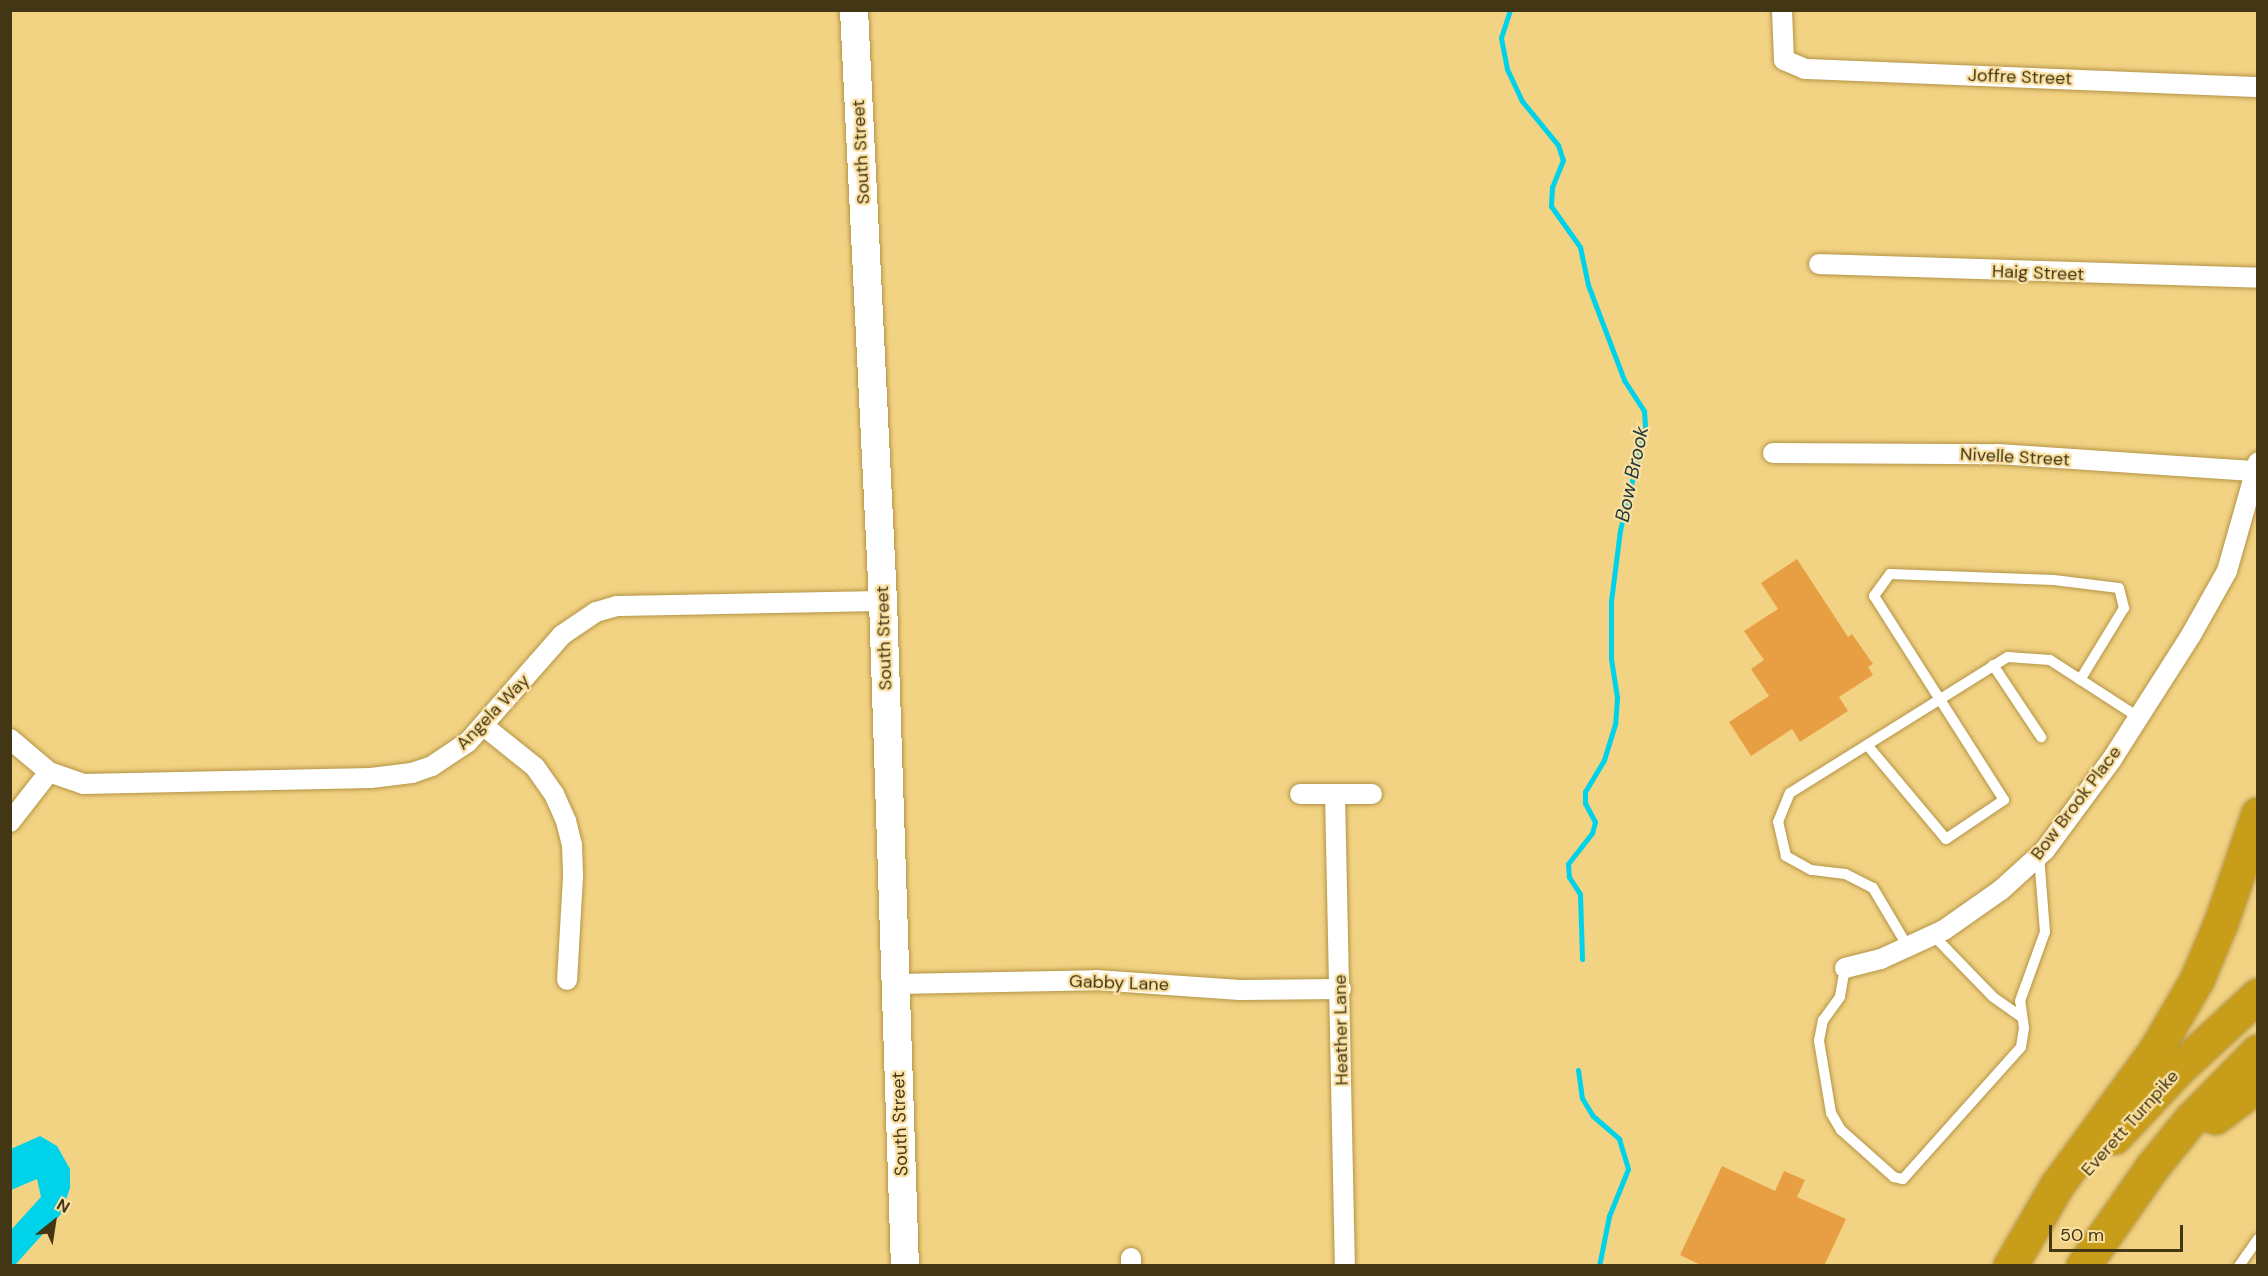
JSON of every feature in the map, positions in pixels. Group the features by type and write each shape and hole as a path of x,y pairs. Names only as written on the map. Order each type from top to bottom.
{"highway":[{"path":"2010,1266 2057,1185 2155,1051 2197,980 2221,922 2258,814"},
{"name":"Everett Turnpike","path":"2019,1266 2100,1152 2177,1070 2258,995"},
{"path":"2083,1266 2136,1189 2191,1119 2258,1051"},
{"path":"2136,1189 2193,1134 2258,1085"}],"main road":[{"name":"South Street","path":"854,10 883,601 905,1266"}],"street":[{"name":"Joffre Street","path":"1782,10 1784,60 1805,69 2258,87"},
{"name":"Haig Street","path":"1819,264 2258,278"},
{"name":"Nivelle Street","path":"1773,453 1998,454 2257,467"},
{"name":"Bow Brook Place","path":"1845,968 1881,959 1933,935 2001,890 2039,855 2138,717 2227,571 2257,467"},
{"name":"Angela Way","path":"10,739 49,772 83,784 371,778 432,766 484,727 562,635 597,612 617,606 883,601"},
{"path":"484,727 535,767 566,821 572,845 573,877 567,980"},
{"path":"10,822 49,772"},
{"path":"1300,794 1372,794"},
{"name":"Heather Lane","path":"1335,794 1341,989 1345,1266"},
{"name":"Gabby Lane","path":"896,984 1096,980 1240,990 1341,989"}],"lane":[{"path":"1868,746 1946,839 2004,800 1874,596 1890,574 2054,580 2119,588 2124,608 2080,680"},
{"path":"1908,946 1873,888 1845,874 1811,870 1786,856 1778,822 1790,793 2008,657 2050,660 2138,717"},
{"path":"1993,665 2041,737"},
{"path":"1845,968 1839,997 1824,1020 1819,1041 1830,1113 1841,1130 1894,1177 1904,1179 1911,1175 2014,1059 2021,1047 2023,989 2045,932 2039,855"},
{"path":"1933,935 1993,997 2022,1017"},
{"path":"2239,1266 2258,1239"}],"water":[{"path":"40,1136 57,1146 70,1169 70,1188 61,1214 15,1265 11,1265 11,1230 41,1197 37,1179 11,1190 11,1149"}],"building":[{"path":"1797,559 1848,637 1852,634 1873,664 1868,667 1873,675 1839,697 1848,711 1800,742 1792,729 1751,756 1729,722 1769,696 1751,669 1764,660 1744,631 1778,609 1761,583"},
{"path":"1722,1166 1775,1191 1784,1171 1805,1180 1797,1197 1846,1219 1824,1266 1703,1266 1680,1255"}],"waterway":[{"name":"Bow Brook","path":"1510,10 1501,38 1507,69 1522,101 1558,145 1563,160 1552,187 1551,206 1580,247 1588,285 1624,380 1644,411 1645,427 1620,530 1611,601 1611,659 1617,698 1615,724 1604,760 1585,792 1585,803 1595,822 1592,833 1568,864 1569,877 1580,894 1582,959"},
{"name":"Bow Brook","path":"1578,1070 1582,1098 1593,1116 1619,1139 1628,1169 1609,1216 1599,1266"}]}
